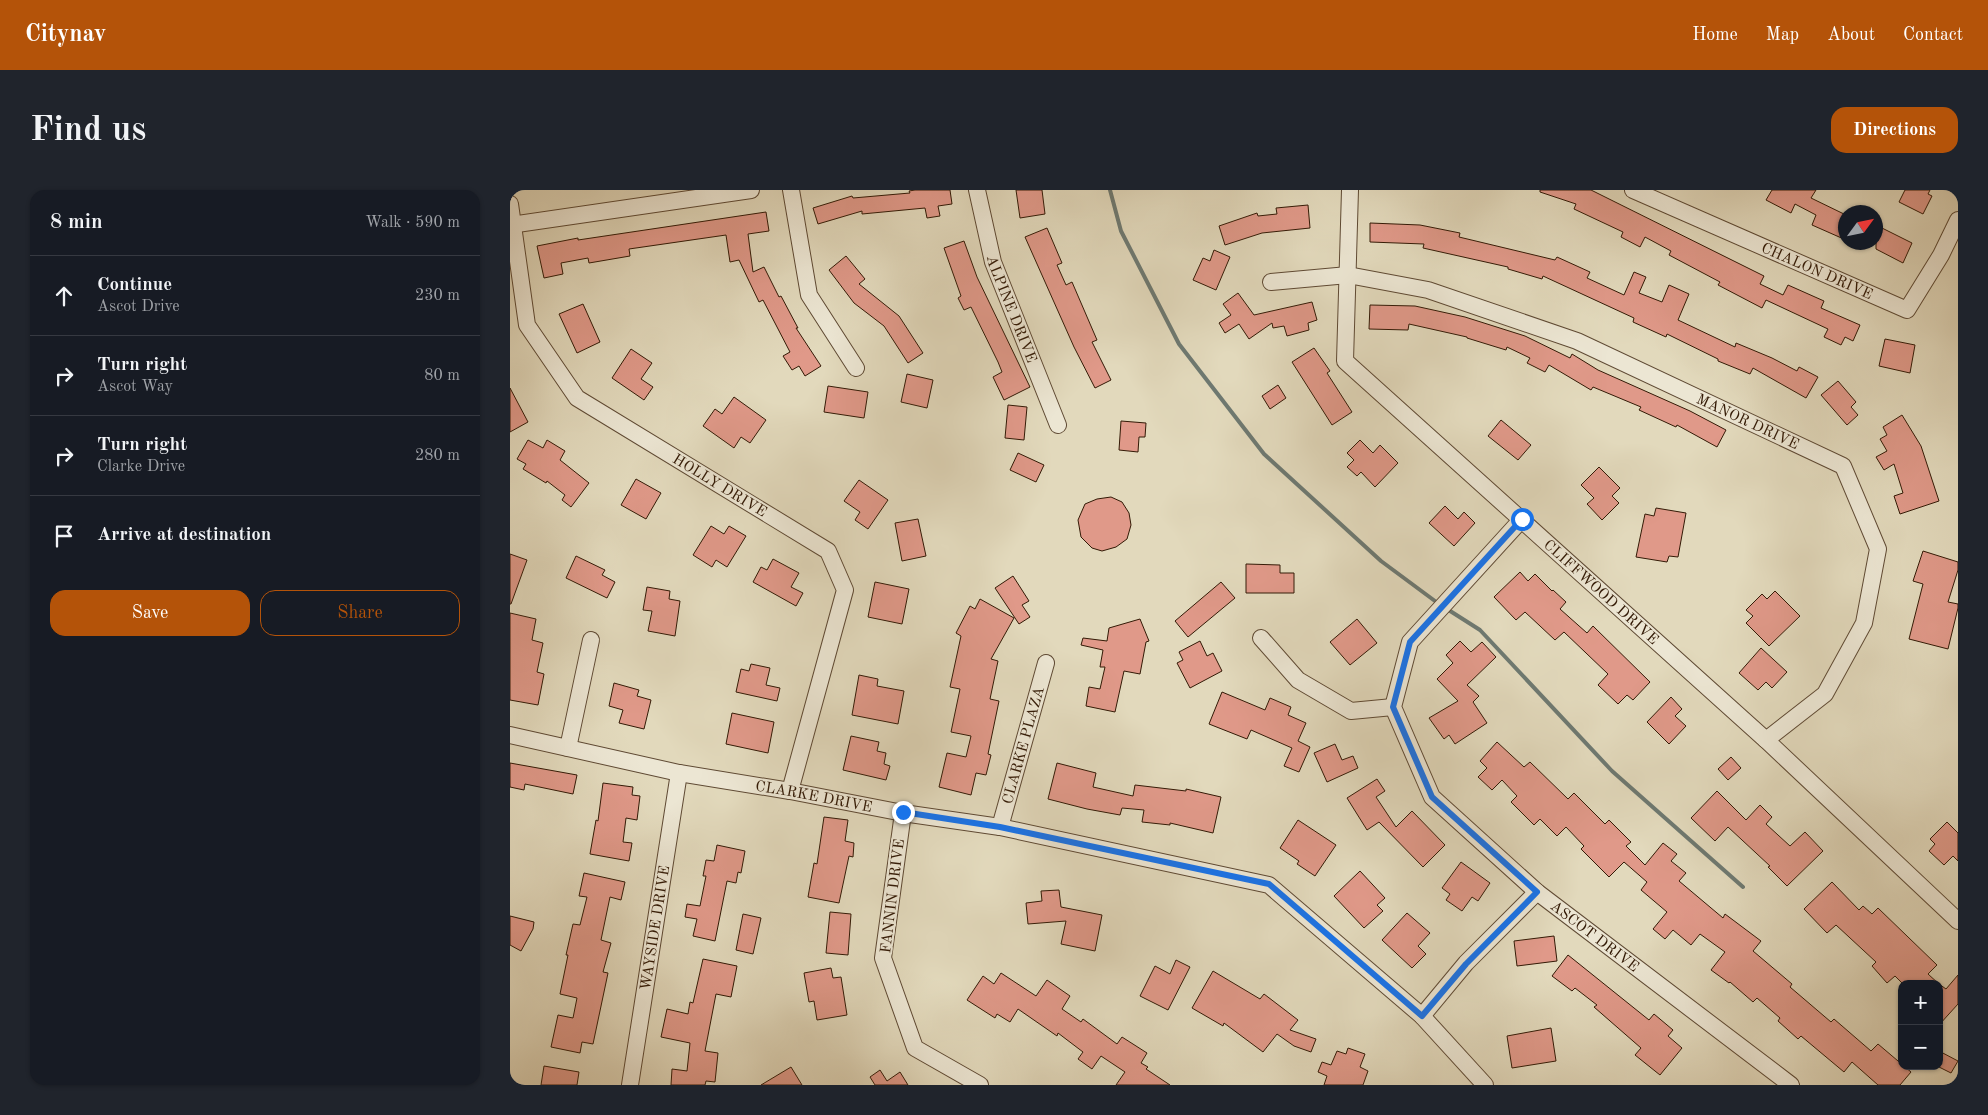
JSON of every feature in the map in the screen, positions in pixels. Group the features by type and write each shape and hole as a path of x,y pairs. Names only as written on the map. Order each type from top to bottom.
{"street":[{"path":"512,225 751,190"},
{"path":"791,190 810,295 856,368"},
{"name":"ALPINE DRIVE","path":"977,190 993,262 1058,424"},
{"name":"CLIFFWOOD DRIVE","path":"1350,190 1345,361 1766,740 1958,921"},
{"name":"CHALON DRIVE","path":"1633,190 1907,310 1941,255 1958,220"},
{"name":"HOLLY DRIVE","path":"510,204 527,325 578,398 828,551 845,590 790,791"},
{"name":"MANOR DRIVE","path":"1271,282 1348,275 1428,290 1577,341 1843,466 1878,549 1864,623 1825,694 1766,740"},
{"path":"1261,638 1298,680 1351,711 1393,707 1410,642 1522,519"},
{"path":"568,748 591,640"},
{"name":"CLARKE PLAZA","path":"1000,827 1046,663"},
{"name":"ASCOT DRIVE","path":"1393,707 1432,797 1537,892 1791,1085"},
{"name":"CLARKE DRIVE","path":"510,735 679,773 1000,827 1269,884 1422,1016 1485,1085"},
{"name":"WAYSIDE DRIVE","path":"630,1085 679,773"},
{"name":"FANNIN DRIVE","path":"903,812 883,958 915,1048 980,1085"},
{"path":"1422,1016 1466,964 1537,892"}],"building":[{"path":"950,190 952,204 938,206 940,216 927,218 925,208 862,214 862,211 818,224 813,208 852,196 853,198 910,193 909,191"},
{"path":"1016,190 1042,190 1045,214 1020,218"},
{"path":"1540,190 1591,190 1764,276 1760,284 1783,295 1788,285 1824,301 1821,308 1860,325 1853,341 1845,337 1841,345 1824,337 1828,329 1766,300 1762,308 1718,285 1720,282 1669,255 1671,251 1645,237 1640,247 1621,237 1623,232 1574,209 1576,204 1540,192"},
{"path":"1772,190 1816,190 1811,198 1838,211 1838,236 1812,225 1816,215 1795,204 1791,213 1766,200"},
{"path":"1905,190 1930,190 1928,194 1932,196 1923,214 1899,202"},
{"path":"1308,205 1310,228 1262,233 1225,245 1219,226 1257,213 1258,216 1277,214 1276,208"},
{"path":"766,212 769,231 748,234 753,272 764,267 779,297 781,296 798,328 796,328 821,366 805,376 799,366 792,370 783,356 790,352 763,300 759,302 739,260 730,262 726,235 629,249 630,256 589,263 588,258 561,263 563,274 544,278 537,246 578,238 578,240"},
{"path":"1370,223 1420,225 1460,233 1459,237 1555,260 1557,257 1590,272 1587,278 1624,295 1634,272 1646,277 1639,293 1662,302 1669,285 1689,294 1678,320 1735,347 1736,343 1797,371 1799,367 1818,377 1806,398 1753,368 1750,374 1718,361 1718,359 1667,334 1666,337 1633,322 1634,318 1543,276 1542,279 1508,269 1508,267 1423,248 1424,244 1370,242"},
{"path":"1047,228 1062,263 1057,265 1066,285 1072,282 1097,340 1092,342 1111,380 1095,388 1074,347 1025,237"},
{"path":"1883,228 1912,243 1903,263 1878,250 1883,250"},
{"path":"964,241 977,277 1030,387 1004,400 993,377 1002,372 971,307 964,310 958,298 961,296 944,248"},
{"path":"1214,250 1230,257 1216,290 1193,280 1203,258 1210,261"},
{"path":"846,256 865,279 859,284 899,316 923,353 908,363 884,326 854,303 829,270"},
{"path":"1238,293 1254,315 1312,302 1317,320 1308,323 1309,330 1287,336 1284,326 1273,328 1272,323 1249,339 1239,324 1225,333 1219,323 1231,315 1223,304"},
{"path":"583,304 600,342 577,353 559,314"},
{"path":"1370,305 1415,306 1465,317 1525,336 1570,358 1572,354 1598,370 1690,411 1726,430 1717,447 1677,425 1676,427 1639,410 1641,407 1593,387 1591,390 1549,365 1545,372 1527,363 1530,358 1507,347 1506,350 1467,337 1409,324 1408,330 1369,329"},
{"path":"1885,339 1915,345 1910,373 1879,366"},
{"path":"1314,348 1330,371 1327,373 1352,412 1332,425 1292,362"},
{"path":"631,349 652,363 641,379 653,387 644,400 612,378"},
{"path":"907,374 933,380 927,408 901,402"},
{"path":"1838,381 1856,402 1851,407 1858,415 1847,425 1821,395"},
{"path":"1278,385 1286,398 1270,409 1262,396"},
{"path":"828,386 868,392 864,418 824,412"},
{"path":"510,388 528,422 510,432"},
{"path":"734,397 766,420 750,443 741,437 734,448 703,426 715,409 722,414"},
{"path":"1008,405 1027,407 1024,440 1005,438"},
{"path":"1902,415 1921,446 1939,501 1900,514 1894,496 1903,493 1894,464 1884,470 1876,457 1887,451 1880,439 1887,435 1883,427"},
{"path":"1501,420 1531,445 1518,460 1488,436"},
{"path":"1121,421 1146,423 1145,437 1139,437 1138,452 1119,450"},
{"path":"528,440 543,448 547,440 565,451 560,460 589,483 571,507 562,500 565,495 547,481 546,483 523,469 526,464 517,459"},
{"path":"1360,440 1373,453 1380,445 1398,463 1375,487 1361,472 1357,476 1347,467 1354,460 1347,453"},
{"path":"1018,453 1044,465 1036,482 1010,470"},
{"path":"1599,467 1620,488 1612,496 1619,503 1602,520 1587,504 1594,498 1581,485"},
{"path":"636,479 661,493 646,519 621,505"},
{"path":"859,480 888,500 868,529 855,520 860,512 844,501"},
{"path":"1111,497 1122,502 1129,513 1131,525 1127,539 1116,547 1102,551 1092,548 1081,537 1078,520 1085,504 1097,499"},
{"path":"1445,506 1458,519 1464,512 1475,523 1454,546 1429,523"},
{"path":"1656,508 1686,513 1678,557 1669,556 1667,562 1636,557 1645,514 1654,516"},
{"path":"918,519 926,556 902,561 895,523"},
{"path":"711,526 724,534 729,526 746,536 727,567 716,560 712,567 693,555"},
{"path":"1923,551 1958,562 1958,570 1948,602 1958,604 1958,608 1948,649 1909,639 1923,584 1913,581"},
{"path":"510,554 527,560 511,604 510,604"},
{"path":"576,556 605,570 602,575 615,582 607,598 566,578"},
{"path":"773,559 799,573 791,587 803,593 796,606 753,582 761,567 767,570"},
{"path":"1246,564 1280,565 1280,573 1294,573 1294,593 1246,593"},
{"path":"1520,572 1528,581 1535,574 1566,602 1560,609 1587,633 1593,626 1650,682 1633,700 1627,695 1618,704 1598,685 1608,674 1564,632 1555,640 1525,612 1516,620 1494,597"},
{"path":"1013,576 1029,601 1022,605 1030,617 1019,624 995,588"},
{"path":"875,582 909,589 902,624 868,617"},
{"path":"1221,582 1235,598 1188,637 1175,621"},
{"path":"647,587 670,591 669,599 680,601 675,636 648,631 652,611 643,610"},
{"path":"1775,591 1800,616 1769,646 1746,623 1753,616 1746,610 1762,594 1767,599"},
{"path":"980,599 1014,618 991,659 998,661 990,699 999,701 988,754 991,755 986,775 976,773 971,795 939,787 947,753 966,757 971,736 951,732 960,689 950,687 961,636 956,633 970,606 975,609"},
{"path":"510,613 536,619 532,640 543,643 537,672 544,674 538,705 510,700"},
{"path":"1140,619 1149,641 1146,642 1140,674 1124,671 1115,712 1086,706 1089,687 1100,689 1105,667 1100,667 1103,650 1081,645 1083,638 1107,641 1109,628"},
{"path":"1357,619 1377,643 1350,665 1330,642"},
{"path":"1200,641 1207,656 1213,653 1222,671 1190,688 1177,663 1183,660 1179,652"},
{"path":"1460,641 1471,652 1482,642 1496,657 1467,685 1479,696 1473,702 1487,723 1455,744 1449,735 1444,739 1429,718 1458,701 1437,679 1453,663 1446,655"},
{"path":"1761,648 1787,672 1772,688 1766,682 1758,690 1739,673"},
{"path":"751,664 770,668 766,685 780,688 777,701 736,692 741,669 749,671"},
{"path":"859,675 878,679 877,686 904,691 898,724 852,715"},
{"path":"614,683 639,690 637,696 651,700 644,729 619,723 623,710 609,706"},
{"path":"1222,692 1265,710 1270,698 1291,707 1288,715 1306,723 1298,741 1310,747 1299,772 1284,766 1292,748 1251,730 1247,739 1209,724"},
{"path":"1671,697 1682,709 1675,716 1686,726 1669,744 1647,722"},
{"path":"732,713 774,722 768,753 726,744"},
{"path":"851,736 879,742 877,751 886,753 884,764 890,766 886,780 843,770"},
{"path":"1497,742 1524,767 1530,762 1568,799 1574,793 1605,824 1609,820 1631,842 1626,846 1645,865 1663,843 1677,854 1671,861 1686,873 1679,881 1723,918 1725,914 1761,941 1753,951 1792,984 1790,987 1831,1022 1834,1019 1871,1051 1878,1044 1898,1061 1898,1070 1909,1070 1911,1072 1900,1085 1878,1085 1852,1062 1844,1072 1801,1036 1798,1039 1778,1021 1780,1018 1757,998 1753,1002 1730,982 1711,970 1725,952 1700,934 1691,945 1673,930 1665,939 1653,929 1667,912 1641,890 1647,882 1624,862 1609,877 1581,849 1584,846 1566,827 1557,836 1540,819 1534,825 1511,802 1517,796 1502,780 1492,790 1478,777 1487,768 1480,761"},
{"path":"1335,744 1342,760 1353,756 1358,768 1327,782 1314,753"},
{"path":"1731,757 1741,768 1728,780 1718,769"},
{"path":"510,763 577,775 573,794 525,784 524,790 510,787"},
{"path":"1057,763 1096,773 1093,787 1133,796 1135,785 1186,791 1186,789 1221,797 1213,833 1170,823 1170,825 1142,822 1144,810 1122,808 1120,815 1048,799"},
{"path":"1377,779 1385,791 1376,797 1396,827 1412,811 1445,845 1423,867 1379,822 1367,830 1347,798"},
{"path":"603,783 633,787 632,795 640,796 637,820 626,818 623,842 632,843 629,861 590,854 596,820 598,821"},
{"path":"1717,791 1746,820 1760,805 1772,817 1766,824 1790,846 1805,832 1823,851 1787,886 1768,867 1770,866 1728,827 1715,841 1691,818"},
{"path":"824,817 848,820 845,841 854,843 853,857 849,856 839,903 808,897 814,863 817,864"},
{"path":"1298,820 1336,845 1315,876 1297,864 1299,861 1280,848"},
{"path":"1947,822 1958,833 1958,861 1953,856 1944,865 1929,851 1935,844 1930,839"},
{"path":"717,845 745,851 741,873 738,872 736,883 727,881 715,941 693,936 697,919 685,917 687,904 700,906 706,876 703,876 706,860 714,861"},
{"path":"1461,862 1490,883 1478,901 1472,897 1462,911 1446,900 1450,894 1442,888"},
{"path":"1360,871 1385,898 1377,905 1383,911 1364,928 1334,896"},
{"path":"584,873 625,882 621,900 610,897 601,940 611,943 603,972 608,973 593,1044 582,1042 580,1053 551,1047 558,1015 573,1018 577,998 560,994 573,924 580,925 587,897 579,896"},
{"path":"1832,882 1859,910 1863,906 1872,914 1878,908 1937,965 1928,974 1935,980 1899,980 1895,976 1887,983 1872,966 1876,962 1836,925 1827,933 1804,909"},
{"path":"1059,890 1061,907 1102,915 1095,951 1061,944 1066,921 1028,924 1026,903 1042,901 1041,891"},
{"path":"830,912 851,914 848,955 826,953"},
{"path":"1407,913 1430,933 1418,946 1426,954 1412,968 1382,940"},
{"path":"743,914 761,918 753,954 736,950"},
{"path":"510,916 534,922 533,929 521,951 510,945"},
{"path":"1554,936 1557,961 1517,966 1514,941"},
{"path":"1568,955 1649,1020 1654,1014 1673,1030 1668,1036 1682,1048 1660,1075 1635,1055 1641,1048 1594,1007 1597,1005 1575,988 1572,991 1552,976"},
{"path":"703,959 737,966 731,997 716,994 705,1051 718,1053 715,1082 706,1081 705,1085 671,1085 672,1069 687,1071 690,1043 661,1037 667,1009 688,1014 690,1002 693,1003"},
{"path":"1176,960 1190,967 1168,1010 1140,996 1155,966 1170,974"},
{"path":"831,968 833,978 841,977 847,1015 817,1020 814,1001 809,1002 804,973"},
{"path":"1213,971 1260,999 1264,994 1298,1020 1290,1030 1316,1039 1311,1052 1294,1046 1277,1034 1263,1052 1224,1023 1223,1026 1192,1008"},
{"path":"1001,973 1036,996 1047,980 1070,996 1062,1009 1081,1022 1083,1019 1117,1044 1122,1037 1147,1053 1141,1063 1148,1067 1146,1069 1170,1085 1116,1085 1125,1072 1101,1056 1092,1069 1078,1059 1083,1052 1058,1033 1057,1036 1018,1009 1010,1022 997,1014 995,1018 967,1000 983,976 994,984"},
{"path":"1958,975 1958,1004 1943,1021 1943,987 1946,989"},
{"path":"1551,1028 1556,1061 1512,1068 1507,1036"},
{"path":"1348,1048 1365,1054 1360,1067 1368,1071 1363,1085 1324,1085 1327,1076 1318,1072 1322,1062 1331,1065 1337,1051 1346,1054"},
{"path":"1943,1053 1958,1061 1951,1073 1943,1069"},
{"path":"544,1066 579,1072 577,1085 541,1085"},
{"path":"791,1067 802,1085 761,1085"},
{"path":"880,1070 887,1081 900,1072 908,1085 875,1085 870,1077"}],"waterway":[{"path":"1110,190 1121,231 1179,344 1264,454 1381,561 1439,604"},
{"path":"1447,609 1480,630 1612,771 1743,887"}],"route":[{"path":"903,812 1000,827 1269,884 1422,1016 1466,964 1537,892 1432,797 1393,707 1410,642 1522,519"}]}
